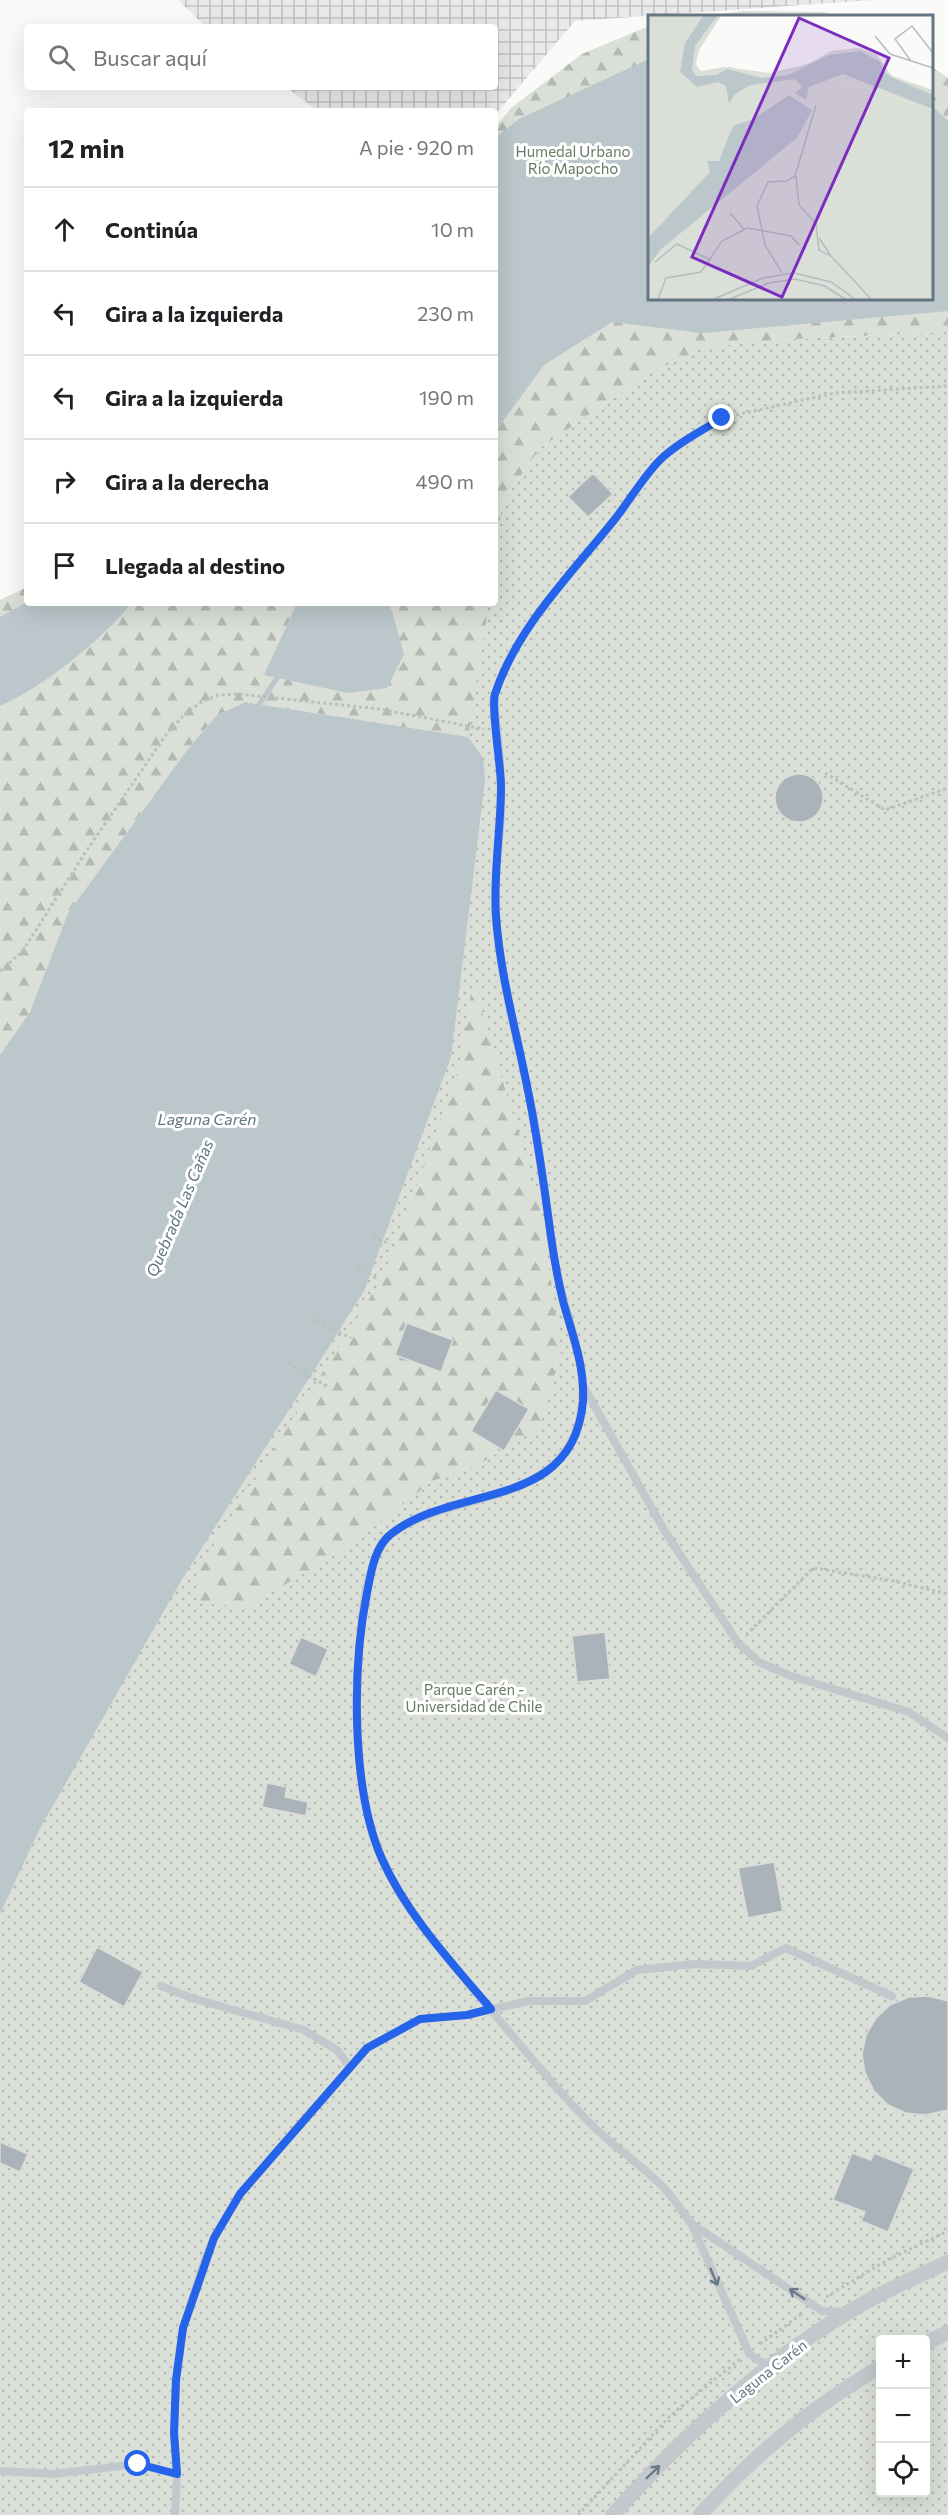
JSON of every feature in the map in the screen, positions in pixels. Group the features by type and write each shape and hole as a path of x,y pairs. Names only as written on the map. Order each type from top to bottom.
{"street":[{"name":"Laguna Carén","path":"613,2515 640,2484 706,2421 773,2365 850,2311 948,2262"},
{"path":"930,2341 948,2332"},
{"path":"700,2515 720,2492 775,2442 838,2392 876,2369"}],"lane":[{"path":"493,699 501,814 494,879 500,959 535,1124 556,1268 582,1368 583,1386 576,1431 566,1450 551,1468 523,1486 432,1513 407,1524 386,1537 375,1557 363,1612 357,1686 359,1750 369,1820 381,1857 422,1925 491,2009 596,2129 664,2188 691,2223 748,2352 759,2361 773,2365"},
{"path":"583,1386 664,1530 738,1643 759,1662 791,1676 909,1712 948,1738"},
{"path":"175,2515 176,2380 182,2337 210,2246 240,2194 367,2048 420,2019 467,2015 528,2001 585,2001 637,1970 695,1964 751,1966 786,1948 892,1996"},
{"path":"161,1986 200,2001 304,2031 325,2041 337,2050 349,2066"},
{"path":"691,2223 822,2311 850,2311"},
{"path":"0,2471 53,2474 138,2464 177,2474"}],"path":[{"path":"493,699 523,634 661,458 722,418 835,393 948,386"},
{"path":"0,971 22,952 168,732 186,713 201,702 218,695 239,694 379,709 497,732"},
{"path":"825,773 885,810 948,788"},
{"path":"373,1237 390,1244"},
{"path":"358,1267 376,1278"},
{"path":"312,1318 351,1338"},
{"path":"288,1363 328,1387"},
{"path":"738,1643 813,1568 889,1580 948,1594"}],"shaded area":[{"path":"178,0 873,0 575,21 498,111 498,108 314,108 290,90 498,90 498,24 203,24"}],"green space":[{"path":"743,11 823,12 833,15 714,15"},
{"name":"Humedal Urbano Río Mapocho","path":"648,26 648,300 933,300 933,68 948,78 948,332 794,339 705,347 652,372 540,448 502,503 498,540 498,124 511,108 582,54"},
{"name":"Parque Carén - Universidad de Chile","path":"948,332 948,2515 0,2515 0,1055 30,1012 68,913 485,606 498,606 498,540 502,503 540,448 652,372 705,347 794,339"},
{"path":"24,588 24,606 489,606 468,737 245,702 216,716 187,750 68,913 30,1012 0,1055 0,600"},
{"path":"474,975 486,1028 540,1201 561,1352 539,1428 478,1465 432,1481 350,1546 247,1607 198,1603 197,1572 384,1275 459,1068"}],"water":[{"path":"648,59 648,300 933,300 933,107 948,121 948,311 702,333 612,322 544,365 498,428 498,136 519,119"},
{"path":"24,604 24,606 129,606 88,647 53,675 0,706 0,617"},
{"path":"296,606 389,606 392,611 404,654 387,688 348,693 264,675"},
{"name":"Laguna Carén","path":"245,702 468,737 483,758 485,780 451,1057 364,1291 181,1581 39,1830 0,1914 0,1055 30,1012 68,913 187,750 216,716"}],"building":[{"path":"593,473 613,494 588,517 568,497"},
{"path":"799,774 816,781 823,798 816,815 799,822 782,815 775,798 782,781"},
{"path":"407,1323 453,1340 441,1372 395,1355"},
{"path":"496,1390 529,1409 504,1451 471,1431"},
{"path":"605,1632 610,1679 577,1682 572,1636"},
{"path":"301,1637 328,1649 316,1677 289,1664"},
{"path":"267,1783 287,1787 285,1797 308,1802 306,1816 262,1807"},
{"path":"774,1862 783,1911 748,1918 738,1868"},
{"path":"97,1947 143,1972 124,2007 79,1982"},
{"path":"928,1996 948,2001 948,2110 925,2115 906,2113 888,2105 874,2091 865,2073 862,2054 866,2035 876,2018 890,2005 909,1997"},
{"path":"0,2142 28,2154 20,2172 0,2163"},
{"path":"852,2153 871,2160 874,2153 914,2169 888,2232 861,2221 865,2212 833,2200"}],"waterway":[{"name":"Quebrada Las Cañas","path":"256,709 281,672"}],"route":[{"path":"138,2464 177,2474 174,2433 176,2380 183,2328 214,2238 226,2215 252,2178 280,2150 349,2066 367,2048 420,2019 467,2015 491,2009 422,1925 381,1857 369,1820 359,1750 357,1686 363,1612 369,1580 375,1557 386,1537 407,1524 432,1513 523,1486 537,1478 562,1456 570,1444 580,1418 582,1368 556,1268 540,1156 500,959 494,879 501,814 501,782 493,699 523,634 661,458 722,418"}]}
